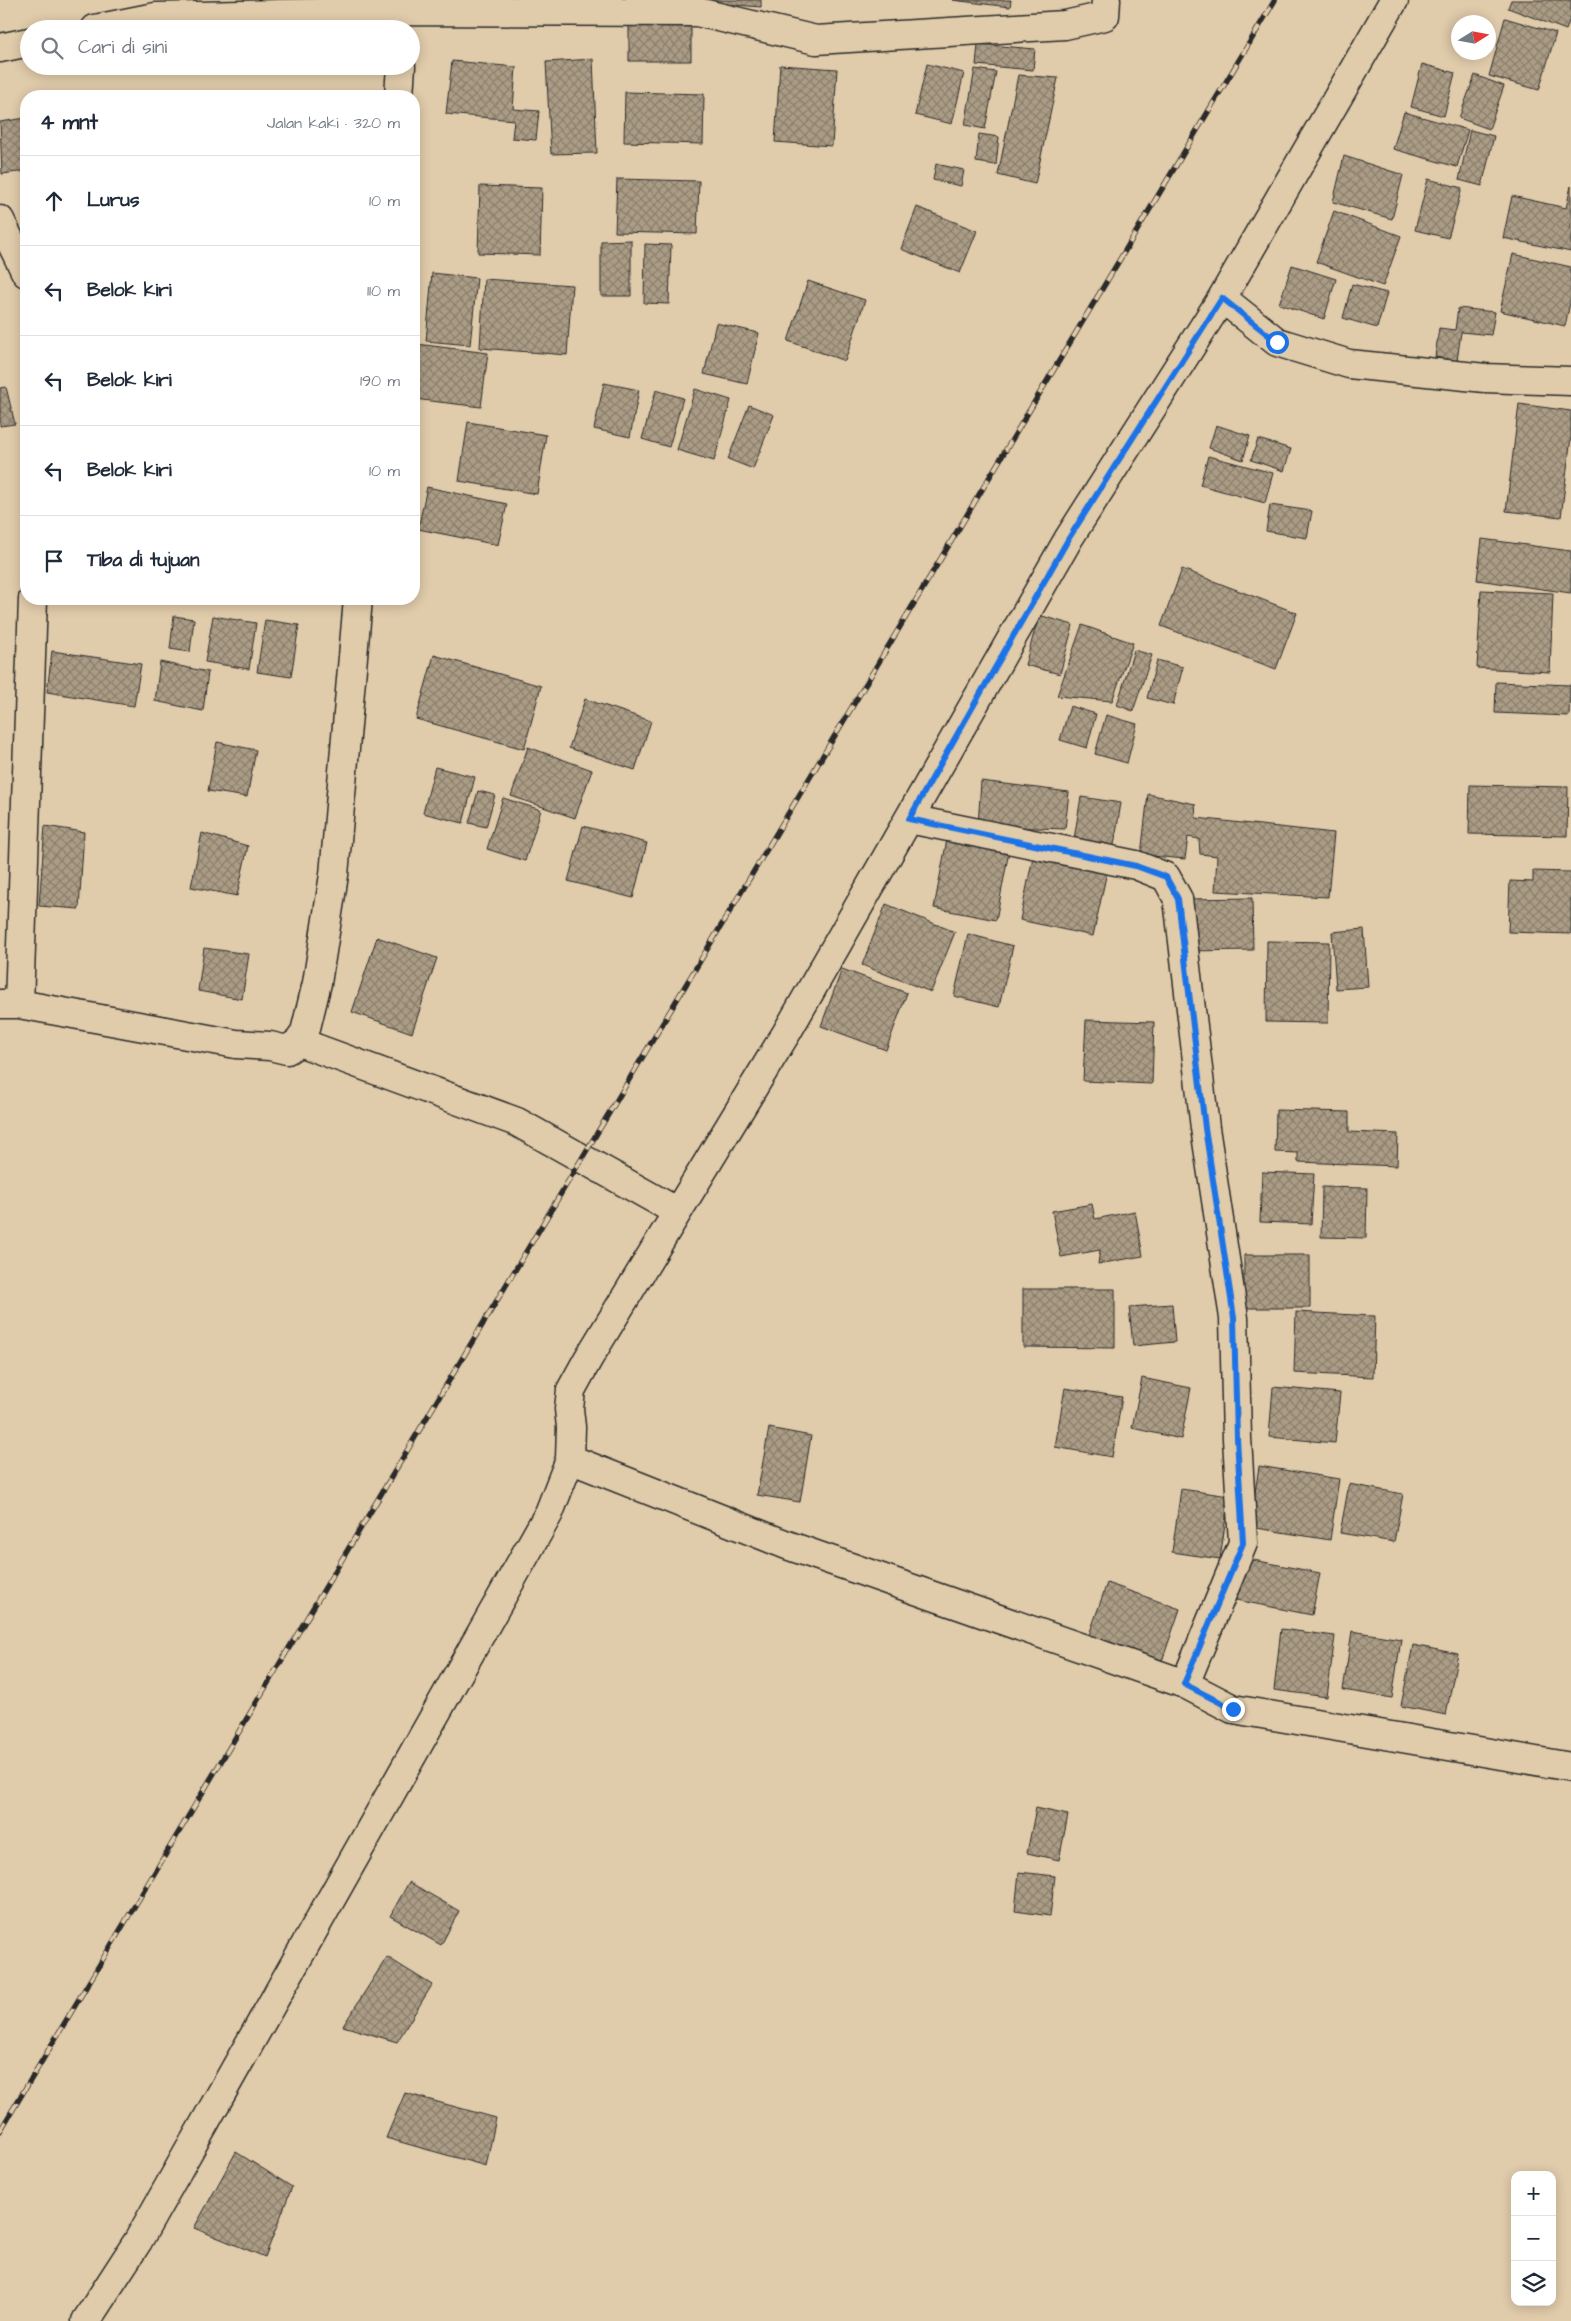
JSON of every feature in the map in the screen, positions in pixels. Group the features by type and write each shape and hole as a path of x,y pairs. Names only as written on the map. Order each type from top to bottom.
{"street":[{"path":"140,20 155,17 403,13 697,12 816,40 1065,24 1104,16 1106,0"},
{"path":"86,2321 138,2240 548,1513 570,1459 571,1427 569,1409 571,1390 588,1359 676,1211 787,1032 1069,538 1222,298 1394,0"},
{"path":"0,48 20,44"},
{"path":"399,90 400,75"},
{"path":"0,220 20,262"},
{"path":"1222,298 1277,342 1349,364 1485,378 1571,381"},
{"path":"34,605 9,1004 236,1044 270,1046 287,1050 299,1042 305,1032 317,983 334,875 357,605"},
{"path":"909,819 1136,866 1166,877 1178,899 1205,1128 1234,1318 1237,1438 1243,1543 1184,1684"},
{"path":"299,1042 517,1122 676,1211"},
{"path":"570,1459 787,1545 1184,1684 1233,1709 1571,1767"}],"building":[{"path":"711,0 761,0 761,7 711,3"},
{"path":"952,0 1011,0 1010,7"},
{"path":"1511,0 1571,0 1571,16 1566,30 1508,8"},
{"path":"1505,18 1556,33 1539,90 1489,76 1493,60 1496,60 1496,51"},
{"path":"629,21 691,22 691,61 629,61"},
{"path":"978,44 1035,49 1033,70 976,65"},
{"path":"593,59 597,153 551,154 546,62"},
{"path":"452,61 516,67 513,109 539,111 536,140 512,138 514,120 446,114"},
{"path":"927,64 964,73 952,124 915,115"},
{"path":"1422,64 1455,73 1444,116 1411,107"},
{"path":"780,65 837,69 832,146 775,142"},
{"path":"975,69 996,72 985,129 965,125"},
{"path":"1018,75 1058,78 1035,184 998,175"},
{"path":"1475,75 1504,86 1489,129 1459,118"},
{"path":"625,92 704,94 703,144 624,142"},
{"path":"1404,112 1468,130 1457,167 1393,149"},
{"path":"20,119 20,172 2,174 0,122"},
{"path":"1470,130 1494,136 1482,186 1459,180"},
{"path":"979,134 999,137 996,165 976,162"},
{"path":"1344,156 1403,175 1392,219 1333,202"},
{"path":"936,164 964,170 961,186 933,180"},
{"path":"617,179 699,181 697,234 615,232"},
{"path":"1428,179 1462,188 1448,238 1415,230"},
{"path":"480,186 542,188 540,255 478,253"},
{"path":"1571,186 1571,252 1503,238 1512,196 1566,208"},
{"path":"917,207 977,231 960,273 901,249"},
{"path":"1334,211 1401,236 1383,286 1316,262"},
{"path":"631,240 631,296 601,296 601,241"},
{"path":"645,244 671,245 669,304 644,303"},
{"path":"1513,254 1571,267 1571,298 1565,326 1500,311"},
{"path":"1292,265 1336,279 1324,319 1279,304"},
{"path":"432,273 477,278 470,345 426,341"},
{"path":"484,279 572,285 567,355 480,348"},
{"path":"808,281 865,300 845,361 788,341"},
{"path":"1352,284 1387,293 1377,328 1343,318"},
{"path":"1458,308 1495,312 1491,335 1461,332 1457,361 1435,357 1439,328 1455,330"},
{"path":"716,323 759,333 747,384 704,374"},
{"path":"420,344 488,353 481,407 420,400"},
{"path":"604,383 639,390 630,437 594,429"},
{"path":"6,387 15,424 0,426 0,388"},
{"path":"695,389 731,400 714,461 677,450"},
{"path":"656,390 683,398 669,447 642,439"},
{"path":"1519,404 1571,411 1571,437 1561,517 1506,511"},
{"path":"749,405 774,415 753,469 728,459"},
{"path":"468,422 546,435 537,494 459,481"},
{"path":"1216,425 1250,436 1243,460 1209,448"},
{"path":"1258,439 1291,449 1284,471 1251,460"},
{"path":"1208,456 1273,473 1265,503 1200,485"},
{"path":"427,487 507,504 498,545 420,529 420,520"},
{"path":"1270,505 1312,511 1307,538 1266,531"},
{"path":"1482,539 1571,551 1571,593 1477,580"},
{"path":"1182,569 1297,613 1276,669 1161,626"},
{"path":"1481,590 1553,593 1550,672 1477,668"},
{"path":"1039,615 1073,625 1060,674 1025,665"},
{"path":"174,616 194,619 190,652 170,649"},
{"path":"213,616 256,623 249,669 205,662"},
{"path":"265,620 299,625 291,677 257,672"},
{"path":"1082,625 1133,643 1112,701 1057,696"},
{"path":"1134,650 1152,655 1133,711 1117,705"},
{"path":"52,651 141,664 134,706 47,692"},
{"path":"434,655 541,686 524,749 416,719"},
{"path":"1157,660 1183,667 1173,705 1147,698"},
{"path":"160,662 208,672 203,711 155,701"},
{"path":"1496,682 1570,685 1569,716 1495,713"},
{"path":"585,699 651,721 635,770 569,748"},
{"path":"1070,706 1096,714 1087,748 1060,740"},
{"path":"1106,715 1137,724 1127,763 1095,754"},
{"path":"217,742 256,750 247,797 208,791"},
{"path":"528,747 592,770 575,818 511,796"},
{"path":"435,767 475,777 463,823 423,813"},
{"path":"981,781 1069,792 1065,829 978,826"},
{"path":"1470,785 1568,787 1567,836 1469,834"},
{"path":"478,791 495,795 486,827 469,823"},
{"path":"1148,794 1195,804 1196,818 1334,833 1328,897 1215,891 1217,856 1200,854 1199,839 1188,837 1185,859 1141,855"},
{"path":"1081,797 1121,803 1113,851 1073,845"},
{"path":"503,798 541,810 525,861 487,849"},
{"path":"45,826 84,832 79,909 39,906"},
{"path":"583,826 647,843 633,898 568,881"},
{"path":"202,833 248,846 237,896 191,887"},
{"path":"948,834 1010,846 996,920 934,908"},
{"path":"1034,852 1108,867 1093,936 1020,920"},
{"path":"1533,871 1571,872 1571,934 1508,932 1510,881 1533,882"},
{"path":"1252,898 1253,950 1188,951 1187,899"},
{"path":"886,904 955,932 931,992 862,965"},
{"path":"1364,929 1368,987 1336,989 1332,932"},
{"path":"968,934 1013,946 999,1007 954,996"},
{"path":"377,937 437,958 412,1033 352,1012"},
{"path":"1267,941 1329,942 1328,1023 1266,1022"},
{"path":"204,948 249,954 242,999 198,991"},
{"path":"842,969 907,993 886,1050 821,1026"},
{"path":"1086,1020 1154,1022 1152,1084 1083,1081"},
{"path":"1276,1110 1349,1112 1349,1132 1398,1134 1397,1166 1298,1162 1298,1153 1275,1152"},
{"path":"1262,1172 1314,1174 1311,1224 1260,1222"},
{"path":"1322,1187 1367,1188 1366,1238 1321,1237"},
{"path":"1092,1204 1095,1219 1135,1211 1143,1256 1098,1264 1100,1250 1061,1257 1052,1211"},
{"path":"1244,1255 1310,1255 1310,1308 1244,1308"},
{"path":"1023,1289 1115,1289 1115,1348 1023,1347"},
{"path":"1172,1304 1175,1342 1133,1346 1129,1307"},
{"path":"1296,1312 1375,1316 1373,1377 1294,1373"},
{"path":"1142,1378 1191,1388 1181,1439 1132,1428"},
{"path":"1273,1387 1340,1393 1335,1443 1269,1437"},
{"path":"1065,1388 1122,1397 1112,1457 1055,1447"},
{"path":"769,1428 811,1436 800,1502 757,1495"},
{"path":"1259,1466 1339,1479 1330,1540 1250,1527"},
{"path":"1349,1484 1403,1494 1394,1542 1340,1533"},
{"path":"1181,1489 1229,1496 1220,1559 1172,1552"},
{"path":"1243,1558 1320,1573 1312,1615 1236,1600"},
{"path":"1107,1583 1180,1609 1162,1661 1089,1635"},
{"path":"1281,1629 1335,1636 1327,1697 1274,1690"},
{"path":"1352,1631 1401,1639 1392,1698 1343,1690"},
{"path":"1413,1645 1458,1654 1446,1715 1401,1706"},
{"path":"1036,1808 1068,1815 1059,1860 1027,1853"},
{"path":"1019,1872 1055,1876 1050,1916 1015,1911"},
{"path":"409,1882 459,1911 441,1945 390,1916"},
{"path":"387,1957 432,1985 397,2042 343,2026"},
{"path":"405,2093 496,2118 486,2166 386,2138"},
{"path":"236,2152 292,2187 265,2257 194,2228"}],"railway":[{"path":"0,2131 1275,0"}],"route":[{"path":"1233,1709 1184,1684 1243,1543 1237,1438 1234,1318 1205,1128 1178,899 1166,877 1136,866 909,819 1069,538 1222,298 1277,342"}]}
